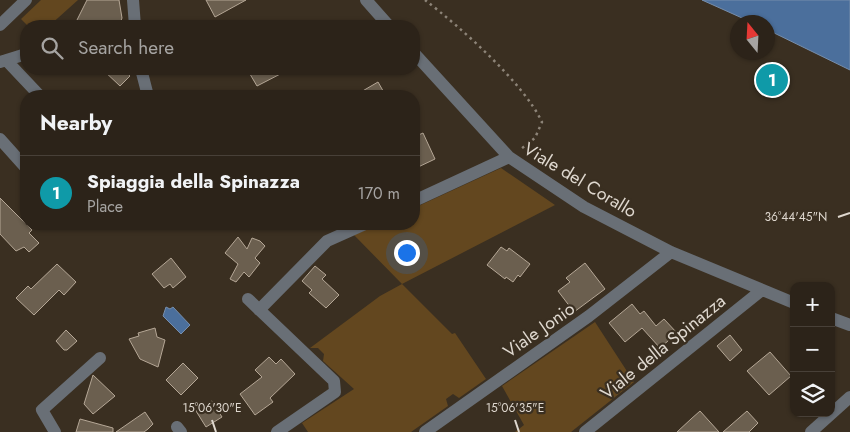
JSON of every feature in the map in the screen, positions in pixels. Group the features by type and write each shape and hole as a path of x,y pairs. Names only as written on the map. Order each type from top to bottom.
{"street":[{"path":"0,25 26,0"},
{"path":"133,0 135,20"},
{"path":"366,0 384,20"},
{"path":"20,56 3,61 34,90"},
{"name":"Viale del Corallo","path":"420,60 509,158 584,207 671,252 790,301"},
{"path":"143,75 146,90"},
{"path":"0,139 20,161"},
{"path":"420,199 509,158"},
{"path":"259,310 327,241 352,230"},
{"name":"Viale Jonio","path":"425,432 589,316 671,252"},
{"name":"Viale della Spinazza","path":"585,432 762,290"},
{"path":"248,299 334,381 335,392 277,432"},
{"path":"835,319 850,325"},
{"path":"55,432 42,410 100,358"},
{"path":"811,432 850,397"}],"path":[{"path":"425,0 457,24 536,108 542,122 535,138 509,158"}],"shaded area":[{"path":"41,0 78,0 56,20 21,19"},
{"path":"501,168 555,205 402,284 354,235 365,230 420,230 420,205"},
{"path":"402,284 452,334 455,333 486,379 459,398 453,394 446,399 448,406 411,432 308,432 302,423 354,389 323,361 324,354 318,348 310,348 380,296"},
{"path":"595,322 634,382 571,432 515,432 524,425 502,386"}],"water":[{"path":"702,0 850,0 850,70 775,33 775,15 735,15"},
{"path":"166,307 170,309 173,307 190,325 181,334 163,316"}],"building":[{"path":"87,0 119,0 121,20 77,20"},
{"path":"206,0 246,0 215,17"},
{"path":"108,75 129,75 120,86"},
{"path":"251,75 278,75 257,86"},
{"path":"378,82 383,90 364,90"},
{"path":"423,133 435,159 420,166 420,134"},
{"path":"0,198 20,218 20,230 32,230 29,233 39,243 29,252 24,247 16,251 0,234"},
{"path":"238,237 247,249 252,238 260,241 265,246 255,258 260,263 249,277 244,272 236,282 230,279 238,264 225,253"},
{"path":"501,247 507,251 509,248 530,264 520,277 518,275 513,282 506,277 505,279 487,265"},
{"path":"171,258 186,277 173,288 170,284 164,288 152,274"},
{"path":"585,263 605,289 574,312 558,291 570,282 566,278"},
{"path":"57,264 76,282 64,295 59,290 34,315 16,298 28,286 31,289"},
{"path":"315,266 326,275 322,279 339,295 326,308 309,293 312,290 302,281"},
{"path":"632,304 640,314 644,311 656,326 664,319 677,333 660,348 642,328 625,342 609,323"},
{"path":"155,328 157,337 165,340 158,367 140,359 129,339 139,336 138,333"},
{"path":"66,330 77,341 67,350 64,350 56,341"},
{"path":"730,335 742,350 730,361 717,346"},
{"path":"770,352 790,377 769,395 747,371"},
{"path":"269,357 276,364 281,359 295,374 270,398 273,402 255,415 240,394 262,377 255,370"},
{"path":"183,363 198,378 181,395 166,380"},
{"path":"93,375 115,396 93,414 84,404"},
{"path":"212,401 222,417 206,427 196,411"},
{"path":"700,411 719,432 677,432 691,419"},
{"path":"747,411 758,423 749,432 723,432"},
{"path":"145,412 153,424 144,432 116,432"},
{"path":"80,419 113,428 113,432 76,432"}],"place":[{"name":"Spiaggia della Spinazza","path":"772,80"}]}
